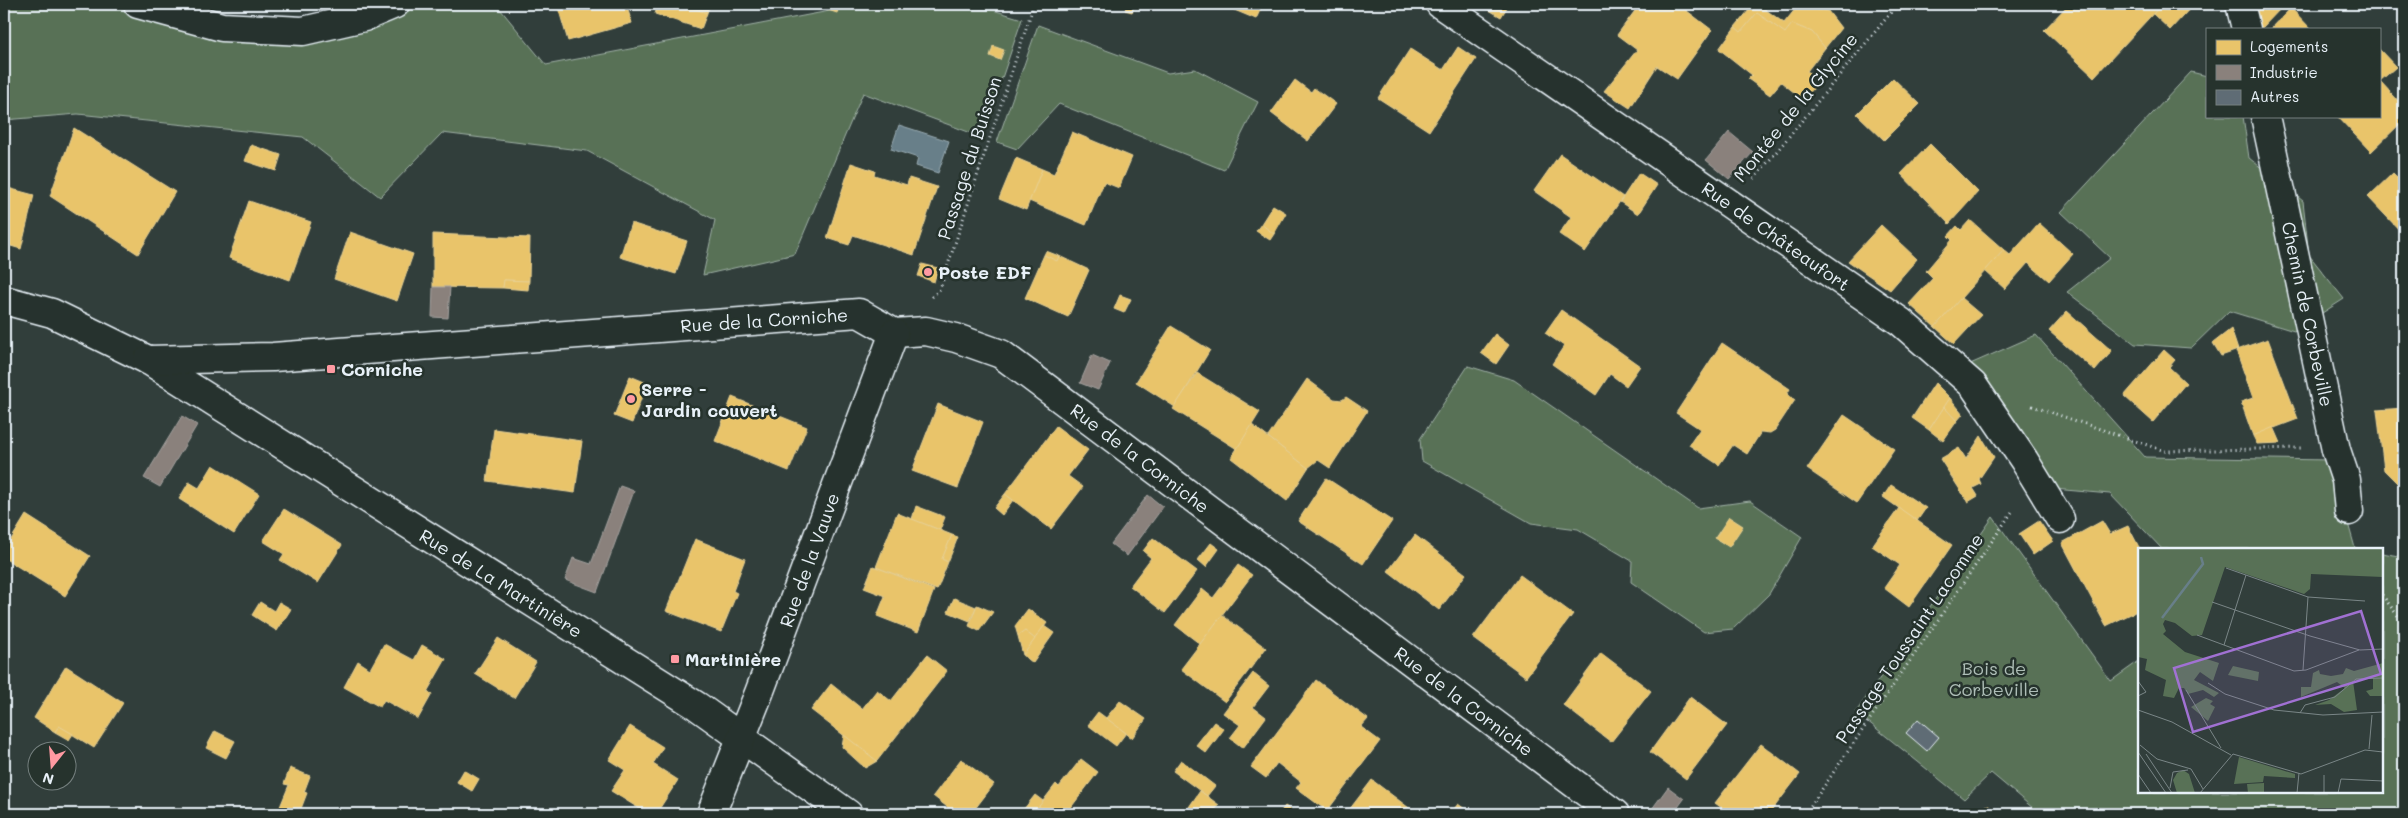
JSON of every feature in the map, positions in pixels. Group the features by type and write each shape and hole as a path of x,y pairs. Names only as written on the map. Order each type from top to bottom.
{"street":[{"path":"138,4 222,27 303,31 364,17 395,4"},
{"name":"Rue de Châteaufort","path":"1440,4 1901,322 1973,385 2060,519"},
{"path":"2240,4 2246,28"},
{"name":"Chemin de Corbeville","path":"2266,118 2336,450 2346,480 2349,511"},
{"name":"Rue de la Corniche","path":"4,300 52,313 148,360 273,357 859,313 894,333 926,331 956,338 1002,354 1614,814"},
{"name":"Rue de la Vauve","path":"711,814 740,738 760,693 894,333"},
{"name":"Rue de La Martinière","path":"148,360 689,701 740,738 774,759 848,814"}],"path":[{"name":"Passage du Buisson","path":"894,333 940,290 1034,4"},
{"name":"Montée de la Glycine","path":"1732,206 1898,4"},
{"path":"2029,406 2165,451 2307,448 2336,450"},
{"name":"Passage Toussaint Lacomme","path":"1805,814 2035,478"},
{"path":"2383,596 2404,624"}],"green space":[{"path":"4,4 132,4 214,27 348,18 352,4 496,4 546,65 866,4 993,10 1022,19 982,137 863,93 795,254 703,275 715,220 587,151 442,133 380,197 303,137 78,114 4,120"},
{"path":"1038,25 1168,73 1195,69 1258,102 1224,170 1059,104 1017,149 997,142"},
{"path":"2191,72 2206,76 2206,118 2243,118 2249,158 2303,201 2309,255 2344,299 2294,331 2229,311 2191,348 2135,344 2067,292 2110,258 2061,212"},
{"path":"2036,335 2145,457 2330,460 2355,548 2161,548 2110,494 2054,489 1968,365"},
{"path":"1468,366 1514,380 1698,508 1750,501 1802,537 1769,594 1733,629 1704,632 1631,582 1632,561 1578,529 1531,523 1422,461 1420,439"},
{"name":"Bois de Corbeville","path":"1993,517 2111,681 2138,662 2138,793 2383,793 2383,553 2404,557 2404,814 2040,814 1991,773 1964,799 1856,712"}],"water":[{"path":"899,125 949,141 938,173 916,166 918,158 891,149"}],"building: Logements":[{"path":"557,4 626,4 632,23 568,41"},
{"path":"658,4 681,4 707,13 701,29 655,14"},
{"path":"681,4 710,4 707,13"},
{"path":"809,4 840,4 837,13"},
{"path":"1127,4 1135,4 1132,12 1125,10"},
{"path":"1220,4 1263,4 1256,19"},
{"path":"1486,4 1509,4 1501,17 1484,7"},
{"path":"1640,4 1678,4 1712,30 1677,79 1657,66 1630,108 1604,91 1637,50 1617,35"},
{"path":"1754,4 1758,4 1784,23 1797,7 1828,11 1841,28 1825,48 1812,32 1792,24 1785,33 1757,13 1741,32 1735,27"},
{"path":"2069,4 2106,4 2113,10 2119,4 2162,4 2094,77 2044,30"},
{"path":"2106,4 2119,4 2113,10"},
{"path":"2162,4 2194,4 2170,30 2153,14"},
{"path":"2249,4 2281,4 2283,6 2262,28 2255,28"},
{"path":"2291,8 2310,28 2272,28"},
{"path":"1757,13 1785,33 1792,24 1812,32 1825,48 1807,71 1820,80 1804,100 1781,82 1770,95 1748,79 1752,75 1719,49 1735,27 1741,32"},
{"path":"993,46 1004,50 1000,60 990,56"},
{"path":"1458,47 1476,59 1429,131 1378,98 1410,49 1443,70"},
{"path":"2380,50 2396,67 2380,81"},
{"path":"1893,78 1920,104 1884,140 1857,114"},
{"path":"1295,80 1311,92 1314,88 1336,104 1308,141 1271,113"},
{"path":"2380,81 2404,107 2404,120 2371,152 2339,118 2380,118"},
{"path":"74,128 175,192 138,254 50,196"},
{"path":"1072,132 1132,157 1119,188 1104,182 1086,225 1029,201 1042,169 1054,174"},
{"path":"1930,144 1978,192 1949,224 1901,174"},
{"path":"251,145 281,155 276,171 245,161"},
{"path":"1560,154 1623,197 1585,252 1559,234 1571,217 1534,191"},
{"path":"1016,158 1042,169 1026,210 999,199"},
{"path":"851,163 875,171 874,175 907,185 909,178 937,187 914,255 853,235 849,245 827,238"},
{"path":"1639,173 1657,185 1638,214 1620,202"},
{"path":"2393,173 2404,184 2404,235 2368,197"},
{"path":"4,187 34,195 21,249 4,244"},
{"path":"249,201 311,222 290,280 229,258"},
{"path":"1273,205 1286,213 1274,234 1261,224"},
{"path":"1970,220 2004,250 1935,327 1909,304 1933,278 1926,271 1952,240 1948,236 1957,226 1961,230"},
{"path":"631,223 687,241 676,274 620,257"},
{"path":"2039,223 2073,254 2049,281 2028,263 2005,289 1985,271 2004,250 2010,255"},
{"path":"1261,224 1274,234 1270,240 1256,231"},
{"path":"1881,225 1917,259 1890,290 1848,261"},
{"path":"350,232 413,254 397,301 334,279"},
{"path":"433,234 530,238 529,281 504,280 503,288 433,287"},
{"path":"1046,251 1059,256 1057,261 1044,255"},
{"path":"1044,255 1057,261 1059,256 1089,270 1068,317 1025,298"},
{"name":"Poste EDF","path":"922,264 938,268 934,282 918,276"},
{"path":"504,280 529,281 528,290 503,288"},
{"path":"1120,295 1131,299 1124,313 1114,309"},
{"path":"1961,298 1981,315 1954,344 1935,327"},
{"path":"1561,310 1640,366 1626,386 1610,374 1596,395 1552,364 1564,346 1545,333"},
{"path":"2067,311 2112,351 2095,371 2049,331"},
{"path":"1171,326 1210,350 1175,407 1136,382"},
{"path":"2231,329 2238,350 2221,356 2213,343"},
{"path":"1495,334 1509,345 1496,364 1481,353"},
{"path":"2268,339 2298,419 2253,436 2241,402 2253,398 2236,350"},
{"path":"1722,343 1790,389 1787,394 1795,400 1775,430 1770,433 1761,432 1747,454 1733,445 1719,465 1689,445 1700,429 1676,413"},
{"path":"2164,350 2175,360 2169,367 2186,383 2153,422 2124,396"},
{"path":"1197,373 1260,412 1237,449 1173,409"},
{"name":"Serre - Jardin couvert","path":"630,376 647,383 632,423 614,416"},
{"path":"1307,379 1334,399 1342,400 1346,397 1367,411 1330,468 1318,460 1308,468 1268,437"},
{"path":"1935,383 1950,398 1929,430 1912,418"},
{"path":"732,397 807,427 789,471 715,441"},
{"path":"1950,398 1963,414 1957,421 1944,407"},
{"path":"938,404 983,422 958,488 912,471"},
{"path":"1944,407 1957,421 1943,441 1929,430"},
{"path":"2404,408 2404,490 2384,470 2377,410"},
{"path":"1844,415 1894,449 1857,503 1807,469"},
{"path":"1252,425 1308,468 1287,501 1231,458"},
{"path":"1056,426 1088,450 1068,476 1083,487 1051,529 1005,494"},
{"path":"2274,427 2281,443 2257,444 2253,436"},
{"path":"494,429 582,441 575,493 487,481"},
{"path":"1981,436 1994,457 1979,479 1981,484 1973,488 1978,496 1968,502 1940,459 1959,448 1966,459"},
{"path":"213,465 259,494 234,534 179,499 189,482 199,488"},
{"path":"1326,478 1392,521 1363,564 1298,521"},
{"path":"1891,485 1926,508 1917,521 1883,497"},
{"path":"1005,494 1013,500 1002,515 994,508"},
{"path":"916,506 945,517 940,530 912,519"},
{"path":"1899,508 1952,545 1909,607 1884,588 1900,565 1872,546"},
{"path":"284,509 342,545 318,583 280,560 284,554 263,541"},
{"path":"897,513 952,535 942,559 948,562 937,590 876,567"},
{"path":"26,515 90,556 65,596 4,558 4,551"},
{"path":"1729,517 1743,526 1729,547 1715,538"},
{"path":"2039,521 2053,541 2033,555 2019,534"},
{"path":"2102,521 2110,534 2128,526 2139,548 2138,612 2106,626 2062,543"},
{"path":"952,535 958,537 948,562 942,559"},
{"path":"1415,535 1466,574 1439,610 1388,571"},
{"path":"1153,538 1197,571 1165,613 1130,586 1151,558 1143,551"},
{"path":"695,539 745,559 733,591 737,593 721,632 666,611"},
{"path":"1211,543 1219,549 1206,567 1198,560"},
{"path":"1238,565 1252,575 1200,644 1175,625 1202,589 1213,598"},
{"path":"873,566 934,590 918,632 877,616 885,596 864,588"},
{"path":"1520,575 1573,614 1526,677 1473,638"},
{"path":"954,598 976,607 970,621 948,612"},
{"path":"260,602 274,611 279,602 291,609 277,631 252,615"},
{"path":"977,605 993,612 979,631 969,626"},
{"path":"1028,609 1047,623 1035,639 1025,631 1018,636 1015,626"},
{"path":"1222,615 1266,648 1225,702 1181,669"},
{"path":"1044,626 1054,633 1033,663 1023,655"},
{"path":"1025,631 1035,639 1023,655 1018,636"},
{"path":"498,638 536,662 514,698 475,674"},
{"path":"384,644 414,660 422,645 446,659 427,692 432,694 418,719 384,700 380,707 344,687 358,661 370,669"},
{"path":"1601,653 1651,691 1611,742 1563,705"},
{"path":"927,655 947,671 877,761 811,710 831,684 862,709 877,690 891,701"},
{"path":"66,666 123,703 94,748 59,726 55,732 34,718"},
{"path":"1253,673 1269,686 1253,707 1266,717 1243,748 1230,738 1240,725 1223,713"},
{"path":"1316,680 1368,719 1361,727 1380,741 1327,811 1296,788 1301,782 1277,763 1266,778 1251,767"},
{"path":"1690,697 1727,725 1686,779 1650,752"},
{"path":"1120,701 1146,719 1132,738 1106,718"},
{"path":"1098,712 1126,733 1116,746 1088,725"},
{"path":"1214,722 1224,729 1206,753 1196,745"},
{"path":"59,726 73,734 69,740 55,732"},
{"path":"630,726 663,747 653,764 678,780 656,814 648,814 611,791 625,770 609,760"},
{"path":"215,731 235,741 226,758 206,748"},
{"path":"844,735 877,761 865,768 842,747"},
{"path":"1761,744 1800,774 1769,814 1730,814 1715,803"},
{"path":"961,759 994,784 971,814 962,814 953,807 951,810 933,796"},
{"path":"1081,759 1098,772 1066,814 1033,814 1056,784 1059,787"},
{"path":"1181,760 1215,786 1207,796 1173,771"},
{"path":"290,768 310,776 304,792 307,793 299,814 277,814 289,785 284,784"},
{"path":"464,770 479,779 472,791 457,782"},
{"path":"1372,780 1417,814 1346,814"},
{"path":"1200,791 1219,805 1212,814 1198,814 1189,807"},
{"path":"1035,795 1043,801 1033,814 1020,814"},
{"path":"1458,804 1472,814 1450,814"},
{"path":"1987,805 2000,814 1981,814"},
{"path":"1285,806 1297,814 1279,814"}],"building: Industrie":[{"path":"1729,132 1753,152 1729,179 1706,160"},
{"path":"433,287 450,287 448,318 432,317"},
{"path":"1092,355 1110,363 1098,390 1080,383"},
{"path":"182,416 197,425 160,487 144,478"},
{"path":"620,486 634,491 597,592 565,580 573,558 591,564"},
{"path":"1148,495 1163,507 1127,556 1111,544"},
{"path":"1668,787 1684,799 1673,814 1650,814 1649,813"}],"building: Autres":[{"path":"1918,719 1939,737 1927,751 1906,733"}],"place":[{"name":"Poste EDF","path":"928,272"},
{"name":"Corniche","path":"331,369"},
{"name":"Serre - Jardin couvert","path":"631,399"},
{"name":"Martinière","path":"675,659"}]}
